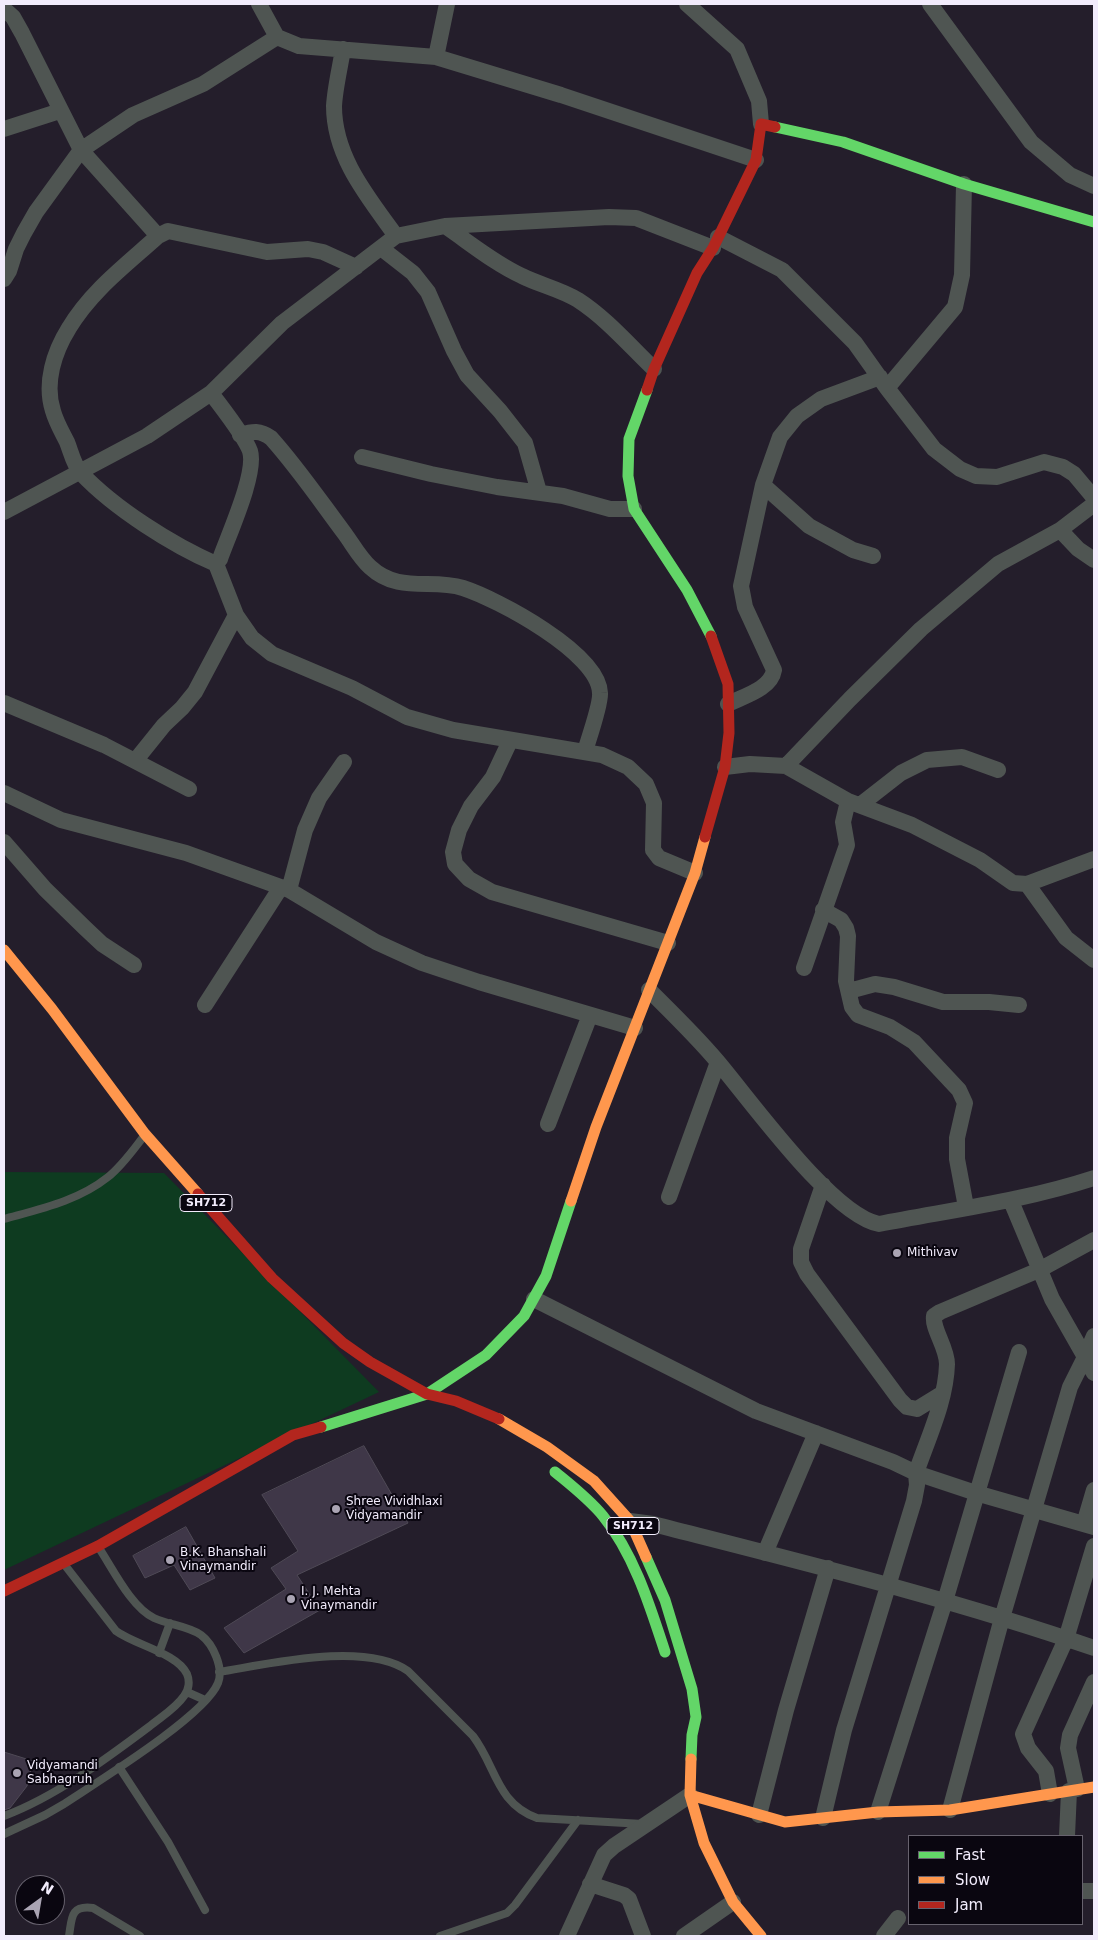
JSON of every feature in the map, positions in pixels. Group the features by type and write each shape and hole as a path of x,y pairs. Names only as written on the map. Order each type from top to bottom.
{"street":[{"path":"259,4 277,37 299,46 436,57 756,160"},
{"path":"436,57 446,4"},
{"path":"930,4 1031,142 1070,175 1094,186"},
{"path":"4,1591 98,1546 293,1435 427,1394 450,1381 486,1355 524,1316 546,1276 596,1127 695,873 725,767 729,734 728,684 708,629 687,590 634,509 628,476 629,438 654,368 697,273 716,243 756,160 761,124 759,101 737,49 694,6"},
{"path":"4,10 12,17 22,33 81,150 158,236"},
{"path":"4,280 24,233 36,212 81,150 133,116 204,84 277,37"},
{"path":"343,49 334,106 344,157 360,185 396,236"},
{"path":"4,129 60,110"},
{"path":"761,124 843,142 964,184 1094,222"},
{"path":"728,704 766,685 773,677 774,670 745,607 741,586 763,485 780,436 797,416 821,398 883,383 956,306 962,275 964,184"},
{"path":"4,512 147,436 211,393 282,323 396,236 445,226 609,217 636,218 716,243 782,270 855,342 883,383 934,449 960,469 976,476 996,477 1044,462 1063,467 1074,474 1094,498"},
{"path":"445,226 501,265 523,277 557,289 579,300 654,368"},
{"path":"356,267 324,252 308,249 267,252 168,230 158,236 91,296 68,329 52,364 49,391 52,411 80,472 116,504 149,527 216,564 236,615 252,638 272,654 352,688 407,717 453,730 602,754 628,767 646,784 654,803 654,850 659,858 695,873"},
{"path":"381,248 413,273 428,292 454,351 467,375 500,411 524,443 539,492"},
{"path":"211,393 249,450 251,470 220,559 216,564"},
{"path":"240,435 253,431 263,432 271,438 370,567 395,582 409,585 463,588 523,616 560,640 583,660 598,683 600,694 585,751"},
{"path":"362,457 478,483 539,492 610,509 634,509"},
{"path":"763,485 809,526 852,550 872,556"},
{"path":"786,766 850,699 921,630 998,564 1060,530 1094,504"},
{"path":"1060,530 1078,549 1094,560"},
{"path":"135,762 164,725 195,692 236,615"},
{"path":"4,703 96,742 189,789"},
{"path":"510,740 493,777 472,806 458,830 453,852 455,864 469,879 492,892 668,943"},
{"path":"804,968 846,845 843,822 854,803 901,773 927,760 962,757 998,770"},
{"path":"205,1005 285,888 305,830 319,798 344,762"},
{"path":"725,767 750,764 786,766 854,803 912,825 980,860 1013,882 1027,884 1094,859"},
{"path":"6,799 61,820 186,853 285,888 376,942 422,963 634,1028"},
{"path":"4,842 45,889 85,928 102,944 134,965"},
{"path":"1027,884 1066,938 1094,960"},
{"path":"824,910 841,920 846,928 848,936 846,981 852,1007 858,1015 890,1028 914,1042 959,1090 965,1103 957,1138 957,1159 966,1207"},
{"name":"SH712","path":"4,950 52,1009 146,1134 272,1278 317,1321 343,1344 370,1362 427,1394 456,1401 494,1416 548,1447 594,1481 630,1521 665,1600 692,1689 696,1717 692,1735 690,1795 704,1843 734,1902 761,1936"},
{"path":"849,991 875,984 894,987 943,1002 989,1002 1020,1005"},
{"path":"649,990 718,1062 791,1152 823,1185 859,1216 869,1222 879,1224 966,1207 1011,1201 1064,1188 1094,1178"},
{"path":"548,1124 590,1015"},
{"path":"669,1197 718,1062"},
{"path":"823,1185 801,1249 801,1262 807,1274 907,1407 917,1409 943,1393"},
{"path":"1011,1201 1052,1299 1094,1373"},
{"path":"823,1818 844,1730 914,1500 917,1485 916,1473 943,1393 947,1362 944,1345 933,1321 934,1316 1039,1270 1094,1240"},
{"path":"534,1299 756,1411 893,1462 916,1473 976,1493 1089,1526 1094,1490"},
{"path":"950,1810 1002,1618 1070,1388 1094,1336"},
{"path":"878,1812 945,1602 1019,1352"},
{"name":"SH712","path":"456,1401 483,1426"},
{"path":"765,1553 816,1433"},
{"name":"SH712","path":"543,1463 581,1492 610,1526 630,1563 668,1661"},
{"path":"610,1526 630,1521 653,1524 828,1568 1002,1618 1094,1648"},
{"path":"1050,1794 1046,1772 1028,1748 1023,1734 1066,1639 1094,1546"},
{"path":"759,1815 786,1710 828,1568"},
{"path":"1067,1835 1073,1790 1068,1748 1070,1735 1094,1682"},
{"name":"SH712","path":"684,1714 692,1735"},
{"path":"567,1936 604,1855 614,1846 690,1795 785,1822 878,1812 950,1810 1094,1787"},
{"path":"590,1884 624,1895 629,1899 643,1936"},
{"path":"684,1936 734,1902"},
{"path":"884,1936 898,1918"}],"lane":[{"path":"4,1218 53,1206 82,1194 122,1165 146,1134"},
{"path":"4,1834 58,1808 119,1767 188,1718 216,1685 219,1672 215,1654 205,1639 195,1632 156,1619 138,1607 98,1546"},
{"path":"4,1816 28,1806 57,1789 125,1745 176,1706 187,1692 189,1684 184,1668 173,1660 124,1637 116,1631 63,1562"},
{"path":"159,1653 170,1623"},
{"path":"219,1672 306,1658 336,1656 351,1656 399,1665 408,1671 473,1736 481,1746 495,1779 507,1797 525,1813 537,1818 646,1825"},
{"path":"187,1692 205,1700"},
{"path":"119,1767 168,1842 205,1910"},
{"path":"440,1936 507,1913 515,1905 578,1820"},
{"path":"69,1936 72,1915 77,1909 85,1907 93,1908 140,1936"}],"green space":[{"path":"4,1172 164,1173 379,1392 4,1570"}],"building":[{"name":"Shree Vividhlaxi Vidyamandir","path":"364,1446 408,1523 297,1575 320,1610 244,1653 224,1628 286,1589 271,1568 298,1551 262,1495"},
{"name":"B.K. Bhanshali Vinaymandir","path":"186,1527 215,1578 190,1590 174,1565 145,1578 133,1556"},
{"name":"Vidyamandi Sabhagruh","path":"4,1752 33,1761 27,1786 10,1808 4,1810"}],"traffic: fast":[{"path":"775,127 843,142 964,184 1094,222"},
{"path":"647,390 629,439 628,476 634,509 687,590 711,636"},
{"path":"321,1427 427,1394 486,1355 524,1316 546,1276 571,1201"},
{"path":"555,1472 592,1504 603,1516 624,1547 640,1581 665,1652"},
{"path":"646,1557 665,1600 692,1689 696,1717 692,1735 691,1759"}],"traffic: slow":[{"path":"571,1201 596,1127 695,873 705,837"},
{"path":"4,950 52,1009 145,1134 198,1194"},
{"path":"499,1419 547,1447 594,1481 630,1521 646,1557"},
{"path":"691,1759 690,1795 704,1843 733,1902 761,1936"},
{"path":"690,1795 785,1822 878,1812 950,1810 1094,1787"}],"traffic: jam":[{"path":"647,390 654,369 697,273 713,248 756,160 761,124 775,127"},
{"path":"705,837 725,767 729,733 728,684 711,636"},
{"path":"198,1194 272,1278 343,1343 370,1362 427,1394 456,1401 499,1419"},
{"path":"4,1591 98,1546 293,1435 321,1427"}],"place":[{"name":"Mithivav","path":"897,1253"},
{"name":"Shree Vividhlaxi Vidyamandir","path":"336,1509"},
{"name":"B.K. Bhanshali Vinaymandir","path":"170,1560"},
{"name":"I. J. Mehta Vinaymandir","path":"291,1599"},
{"name":"Vidyamandi Sabhagruh","path":"17,1773"}]}
